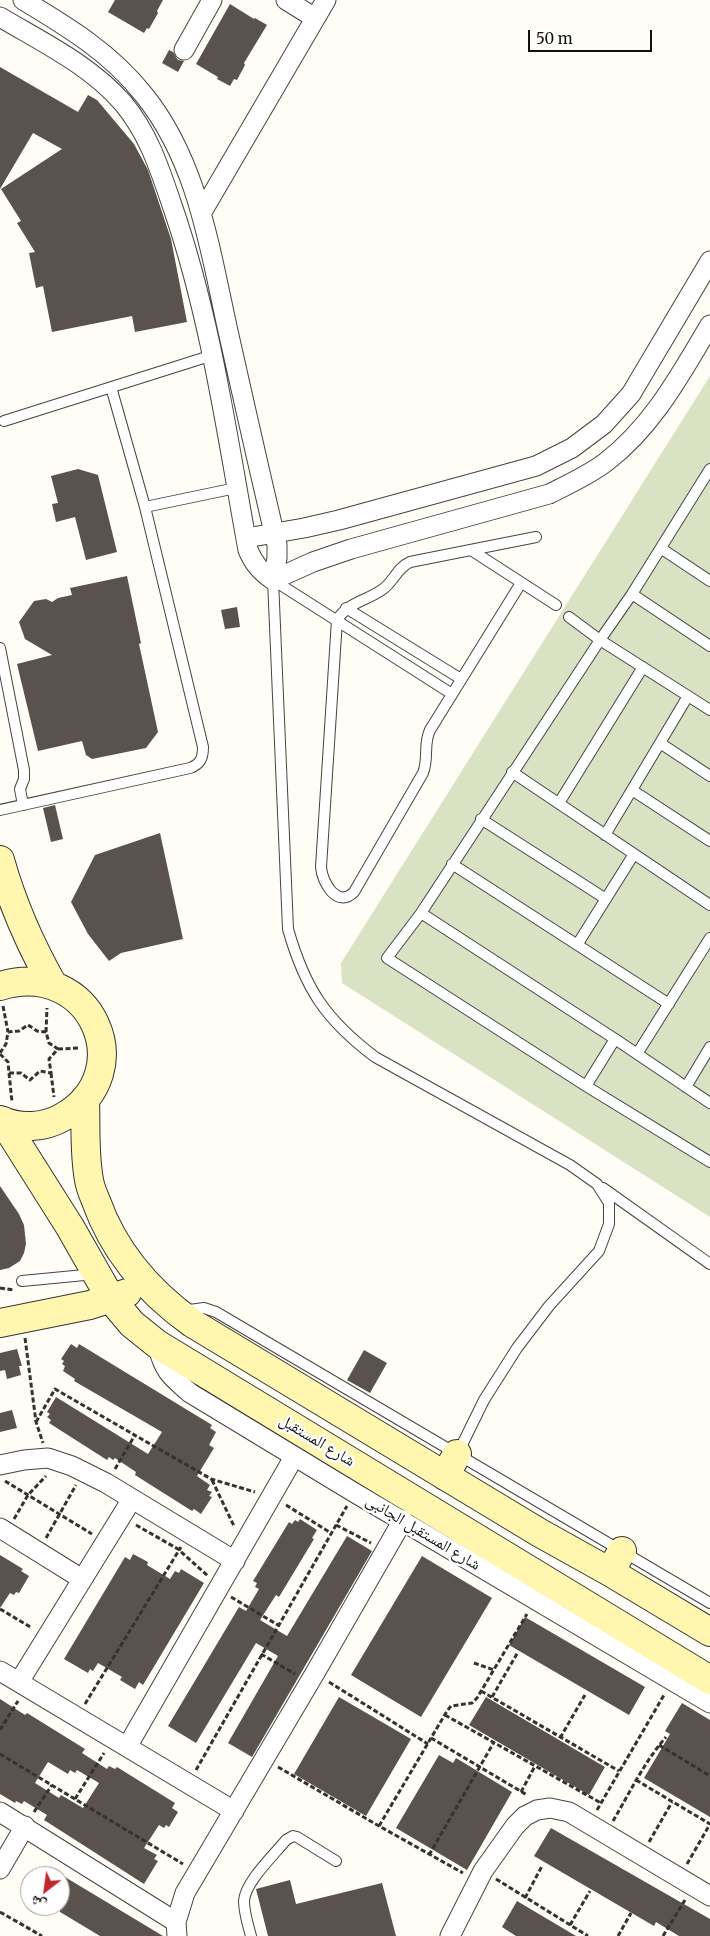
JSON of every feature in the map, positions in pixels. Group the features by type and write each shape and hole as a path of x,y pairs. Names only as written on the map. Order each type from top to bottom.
{"street":[{"path":"23,0 63,24 99,49 136,85 157,112 172,136 202,212 274,533 277,558 273,580"},
{"path":"184,50 212,0"},
{"path":"286,0 316,18"},
{"path":"202,212 326,0"},
{"path":"0,17 93,74 122,102 140,126 154,153 189,255 213,355 248,550 253,562 262,573 273,580"},
{"path":"246,538 339,520 536,466 572,448 604,424 631,394 710,261"},
{"path":"273,580 313,562 351,549 550,494 578,480 606,462 630,441 652,417 710,325"},
{"path":"0,860 6,881 31,942 53,985"},
{"path":"1,992 15,982 32,980 53,985 68,992 80,1002 90,1015 98,1030 101,1046 101,1060 96,1081 85,1099 72,1112 56,1121 35,1126 5,1122"},
{"path":"85,1099 89,1181 103,1221 119,1250 148,1285 176,1312 192,1323 451,1465 540,1533 616,1561 710,1632"},
{"name":"شارع المستقبل","path":"5,1122 70,1227 110,1299 132,1324 156,1344 710,1680"},
{"path":"11,1320 110,1299 148,1285"},
{"name":"شارع المستقبل الجانبى","path":"156,1344 162,1364 169,1375 190,1393 294,1457 710,1703"},
{"path":"120,1742 219,1588 294,1457"},
{"path":"0,1465 24,1460 54,1460 84,1471 195,1537 239,1553"},
{"path":"23,1684 82,1579 132,1499"},
{"path":"0,1812 25,1826 176,1929 185,1893 403,1520"},
{"path":"3,1530 82,1579"},
{"path":"522,1565 540,1533"},
{"path":"0,1671 234,1811"},
{"path":"450,1936 481,1876 515,1826 525,1816 537,1810 550,1808 569,1812 710,1896"},
{"path":"0,1869 25,1826"}],"lane":[{"path":"4,421 213,355"},
{"path":"0,810 190,768 198,765 203,757 203,747 145,506 111,387"},
{"path":"710,469 662,549 512,772 421,912 387,958 586,1086 710,1162"},
{"path":"145,506 236,488"},
{"path":"522,583 461,679 427,737 427,759 423,773 354,892 351,896 340,897 329,890 324,883 321,867 337,620 346,608 381,591 388,585 398,570 410,562 536,538"},
{"path":"662,549 710,581"},
{"path":"471,550 556,605"},
{"path":"273,580 452,694"},
{"path":"273,580 288,930 297,960 310,989 328,1015 344,1032 375,1057 570,1165 710,1264"},
{"path":"632,594 710,646"},
{"path":"346,608 461,679"},
{"path":"569,617 600,640 710,710"},
{"path":"0,648 24,770 24,778 20,789 23,805"},
{"path":"559,803 643,667"},
{"path":"605,834 688,696"},
{"path":"660,743 710,776"},
{"path":"512,772 710,905"},
{"path":"632,790 710,841"},
{"path":"481,819 606,899"},
{"path":"577,945 634,854"},
{"path":"452,864 669,1004"},
{"path":"421,912 710,1102"},
{"path":"637,1054 710,938"},
{"path":"586,1086 615,1039"},
{"path":"686,1087 710,1047"},
{"path":"597,1184 609,1203 609,1224 599,1251 549,1306 517,1348 484,1400 451,1465 616,1561 710,1603"},
{"path":"22,1282 96,1274"},
{"path":"251,1936 244,1899 247,1889 286,1840 293,1836 298,1837 336,1861"}],"path":[{"path":"1,992 8,1032 6,1044 0,1053 8,1062 9,1073 5,1122"},
{"path":"8,1032 19,1031 28,1025 37,1031 46,1032 49,1043 58,1049 49,1059 51,1073 40,1072 30,1080 21,1073 9,1073"},
{"path":"3,1530 54,1460 36,1422 11,1320"},
{"path":"36,1422 54,1389 212,1479 272,1496 331,1533"},
{"path":"106,1483 135,1435"},
{"path":"38,1552 84,1471"},
{"path":"0,1478 105,1543"},
{"path":"212,1479 239,1553"},
{"path":"188,1783 355,1493"},
{"path":"121,1517 178,1549 219,1588 278,1625"},
{"path":"336,1525 385,1551"},
{"path":"77,1717 178,1549 195,1537"},
{"path":"379,1826 451,1706 472,1702 481,1691 535,1600"},
{"path":"0,1609 32,1628"},
{"path":"492,1697 518,1652"},
{"path":"261,1654 312,1678 428,1744"},
{"path":"474,1663 494,1670"},
{"path":"589,1824 672,1680"},
{"path":"0,1730 23,1684"},
{"path":"481,1691 619,1771"},
{"path":"560,1738 585,1695"},
{"path":"445,1715 601,1803"},
{"path":"606,1834 636,1780 666,1737"},
{"path":"431,1738 550,1808"},
{"path":"76,1799 120,1742"},
{"path":"428,1855 494,1742"},
{"path":"659,1745 710,1776"},
{"path":"0,1754 198,1873"},
{"path":"264,1759 428,1855 481,1876 525,1898 588,1936"},
{"path":"521,1792 535,1766"},
{"path":"636,1780 710,1824 663,1936"},
{"path":"25,1826 52,1785"},
{"path":"642,1856 672,1802"},
{"path":"525,1898 542,1866"},
{"path":"570,1925 590,1891"},
{"path":"0,1912 42,1936"},
{"path":"618,1936 631,1913"}],"green space":[{"path":"710,376 710,1217 342,983 341,963"}],"building":[{"path":"115,0 163,0 149,29 147,28 144,33 108,12"},
{"path":"230,4 267,25 244,63 245,65 237,80 234,79 230,86 196,64"},
{"path":"169,50 173,52 178,60 184,61 178,72 162,63"},
{"path":"0,67 78,112 88,95 97,100 134,144 148,170 171,239 187,322 135,332 132,316 52,332 43,286 36,288 29,253 35,252 17,223 21,221 1,189 62,149 33,133 0,189"},
{"path":"78,469 98,475 117,552 86,560 75,517 56,522 52,504 58,503 51,476"},
{"path":"127,576 158,732 146,748 92,759 86,755 82,741 38,751 17,664 52,655 25,639 19,622 34,601 46,599 52,602 58,598 72,595 70,588"},
{"path":"237,607 240,627 225,629 221,610"},
{"path":"55,805 63,839 51,842 43,808"},
{"path":"160,833 183,939 121,953 109,961 88,934 71,902 95,855"},
{"path":"0,1186 19,1214 24,1225 26,1244 20,1261 9,1268 0,1270"},
{"path":"71,1344 77,1348 79,1344 212,1425 210,1428 216,1432 209,1445 214,1448 197,1476 210,1485 207,1490 212,1492 209,1496 212,1497 201,1514 194,1509 192,1511 135,1475 136,1472 115,1458 113,1460 109,1457 107,1460 49,1423 51,1420 47,1417 50,1414 47,1412 56,1397 148,1454 162,1432 74,1381 75,1379 63,1371 65,1366 62,1364 64,1361 61,1359"},
{"path":"17,1349 22,1366 19,1366 21,1375 7,1379 5,1370 0,1371 0,1353"},
{"path":"364,1350 387,1363 370,1393 347,1380"},
{"path":"12,1410 17,1428 0,1432 0,1413"},
{"path":"300,1519 317,1530 312,1538 314,1539 279,1597 276,1595 260,1620 287,1636 347,1536 372,1551 252,1757 228,1743 278,1656 256,1643 196,1743 168,1726 239,1607 246,1611 259,1589 255,1587 257,1583 253,1581 289,1522 292,1524 295,1520 298,1522"},
{"path":"133,1554 148,1562 147,1565 170,1579 175,1571 179,1573 181,1569 204,1583 143,1685 139,1682 135,1689 120,1680 122,1677 98,1663 93,1671 90,1669 88,1673 64,1659 125,1557 130,1560"},
{"path":"0,1555 23,1569 21,1571 29,1576 19,1593 16,1592 14,1595 10,1593 0,1608"},
{"path":"422,1556 492,1598 421,1717 351,1675"},
{"path":"525,1617 645,1687 629,1715 509,1645"},
{"path":"339,1697 411,1739 366,1816 294,1774"},
{"path":"486,1697 605,1767 589,1795 469,1725"},
{"path":"0,1699 25,1715 27,1713 85,1749 82,1753 107,1769 109,1766 115,1769 117,1767 175,1803 172,1808 178,1812 169,1827 166,1825 164,1828 159,1825 144,1848 157,1855 154,1859 158,1861 144,1884 44,1820 47,1815 24,1801 22,1804 16,1801 15,1803 0,1794","holes":["48,1762 68,1774 70,1770 75,1773 77,1770 99,1783 83,1808 61,1795 59,1798 35,1783"]},
{"path":"682,1703 710,1720 710,1817 644,1778 670,1734 665,1731"},
{"path":"439,1755 453,1763 456,1758 512,1792 467,1870 396,1828"},
{"path":"551,1828 710,1919 710,1936 679,1936 656,1922 654,1926 534,1856"},
{"path":"70,1880 163,1936 100,1936 67,1916 70,1916"},
{"path":"290,1880 296,1904 382,1883 396,1936 268,1936 256,1889"},
{"path":"517,1901 576,1936 516,1936 502,1927"}]}
